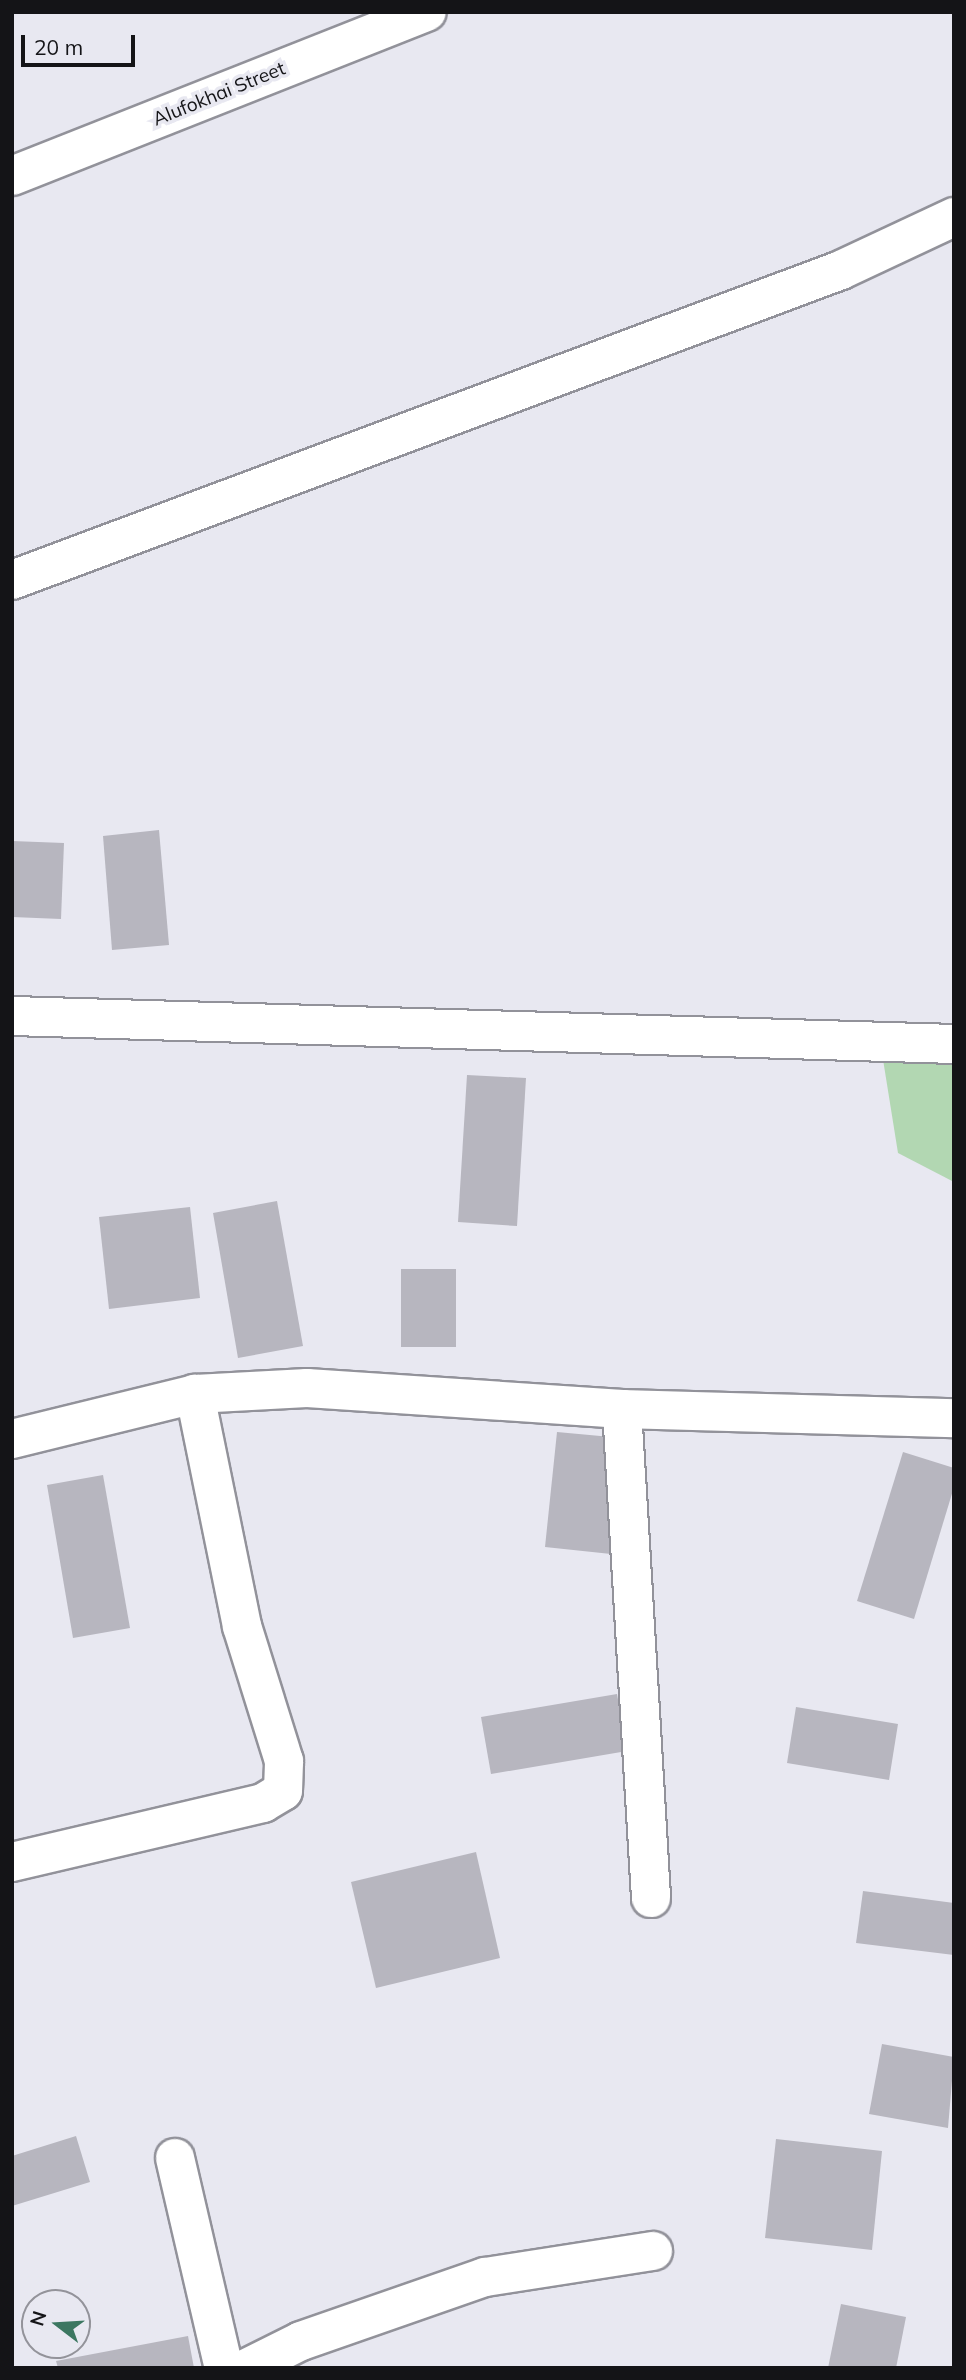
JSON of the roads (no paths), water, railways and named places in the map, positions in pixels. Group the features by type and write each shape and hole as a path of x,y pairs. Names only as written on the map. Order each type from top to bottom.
{"street":[{"name":"Alufokhai Street","path":"12,176 426,12"},
{"path":"12,580 841,270 954,217"},
{"path":"12,1016 954,1044"},
{"path":"12,1439 195,1394 307,1388 622,1409 954,1418"},
{"path":"12,1862 263,1803 283,1791 284,1761 242,1626 195,1394"},
{"path":"622,1409 651,1898"},
{"path":"175,2158 224,2368"},
{"path":"247,2368 301,2341 485,2277 653,2251"}]}
